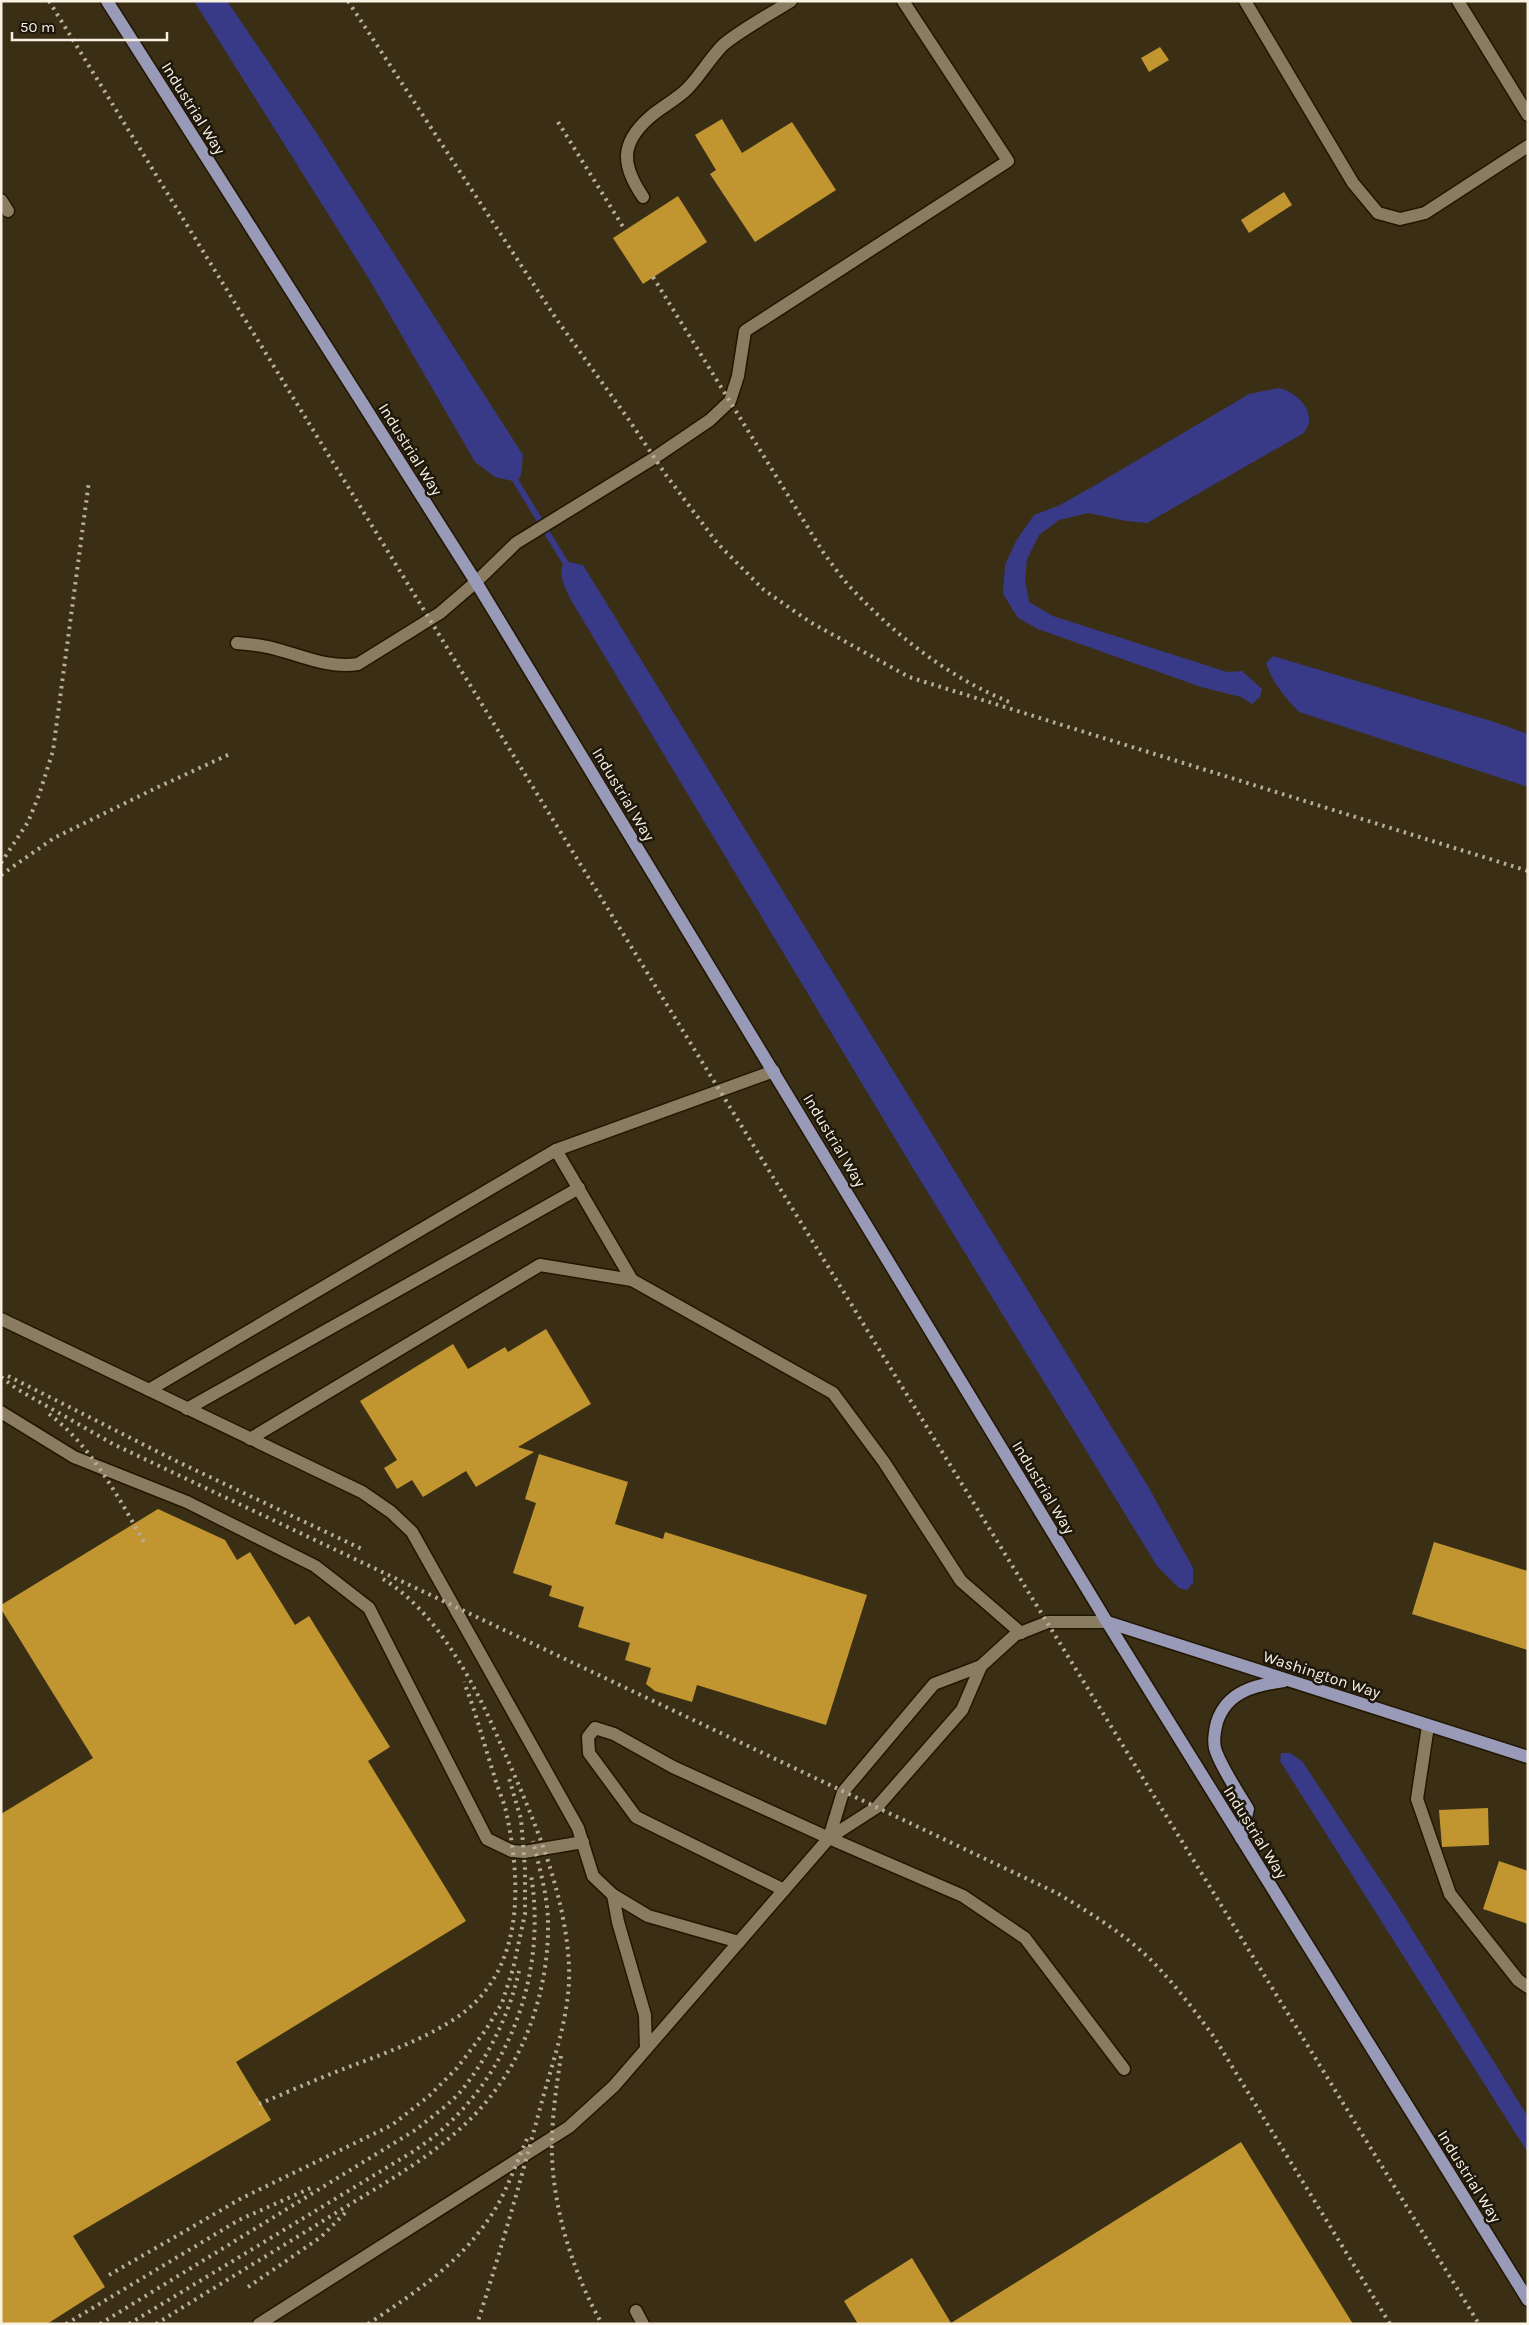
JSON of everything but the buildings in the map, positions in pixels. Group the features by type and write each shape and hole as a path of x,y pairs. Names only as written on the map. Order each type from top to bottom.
{"main road":[{"name":"Industrial Way","path":"107,1 476,582 1107,1622 1528,2300"},
{"name":"Washington Way","path":"1107,1622 1528,1757"},
{"path":"1241,1838 1248,1809 1215,1748 1214,1731 1220,1714 1230,1700 1244,1690 1260,1684 1288,1681"}],"lane":[{"path":"643,197 631,179 626,162 629,146 638,129 650,116 686,89 724,44 791,1"},
{"path":"237,643 269,647 336,666 358,664 440,613 476,582 516,542 654,458 710,420 730,401 738,376 745,331 1008,161 904,1"},
{"path":"1245,1 1353,184 1378,213 1400,220 1425,213 1528,146"},
{"path":"1458,1 1528,115"},
{"path":"149,1390 556,1150 774,1071"},
{"path":"556,1150 632,1280"},
{"path":"187,1409 579,1188"},
{"path":"250,1439 540,1265 632,1280 834,1393 884,1462 961,1581 1021,1633"},
{"path":"1,1319 362,1492 391,1512 412,1532 573,1820 593,1876 613,1896 648,1916 739,1942"},
{"path":"1,1412 74,1457 187,1502 315,1566 370,1608 488,1839 512,1851 524,1852 582,1842"},
{"path":"829,1838 843,1792 934,1684 980,1666 1015,1636 1048,1622 1107,1622"},
{"path":"259,2324 569,2127 614,2086 829,1838 877,1807 962,1710 980,1666"},
{"path":"1428,1726 1417,1799 1450,1894 1518,1980 1528,1987"},
{"path":"784,1890 636,1817 589,1753 588,1737 595,1728 614,1734 673,1767 963,1896 1025,1938 1124,2069"},
{"path":"613,1896 618,1922 646,2014 646,2049"},
{"path":"636,2311 643,2324"}],"shaded area":[{"path":"194,1 227,1 314,129 523,455 521,475 517,482 495,477 475,462 369,279"},
{"path":"1278,388 1294,395 1304,404 1309,416 1309,422 1304,433 1147,523 1126,521 1088,513 1059,520 1039,535 1027,559 1025,579 1029,602 1053,616 1227,672 1242,671 1262,689 1260,697 1252,704 1241,697 1201,687 1038,629 1018,618 1003,594 1005,565 1016,541 1034,515 1058,506 1092,487 1249,394"},
{"path":"565,561 583,565 1149,1488 1193,1568 1193,1583 1187,1590 1179,1588 1157,1566 911,1165 572,602 565,587 561,571"},
{"path":"1273,656 1491,721 1528,734 1528,787 1299,712 1272,677 1266,663"},
{"path":"1281,1753 1290,1753 1302,1761 1397,1905 1528,2117 1528,2153 1280,1761"}],"waterway":[{"path":"512,475 568,567"}],"railway":[{"path":"49,1 1479,2324"},
{"path":"348,1 557,320 666,475 718,544 764,590 810,622 909,677 1528,871"},
{"path":"558,122 625,230"},
{"path":"653,277 823,552 846,582 889,625 927,656 968,682 1012,703"},
{"path":"1,863 28,822 53,751 89,481"},
{"path":"1,875 54,838 230,754"},
{"path":"8,1376 174,1460 364,1550"},
{"path":"1,1377 17,1389 113,1444 1057,1893 1107,1925 1131,1942 1153,1962 1185,1998 1214,2037 1390,2324"},
{"path":"49,1414 78,1442 104,1474 146,1545"},
{"path":"383,1579 420,1609 451,1650 477,1694 522,1793 544,1849 561,1907 566,1936 569,1983 561,2034 511,2213 477,2324"},
{"path":"259,2104 401,2047 440,2028 477,2001 494,1978 506,1953 513,1926 515,1868 506,1811 464,1682"},
{"path":"109,2275 242,2198 392,2125 429,2096 457,2068 485,2031 502,2003 513,1969 525,1914 525,1869 521,1819 508,1775"},
{"path":"156,2324 414,2164 453,2135 486,2102 513,2063 524,2041 540,1995 547,1947 548,1913 533,1841"},
{"path":"129,2324 414,2151 443,2129 471,2100 491,2072 507,2042 520,2010 529,1977 534,1944 534,1909 531,1875"},
{"path":"100,2324 417,2129 445,2106 461,2091 489,2050 504,2019 519,1971"},
{"path":"561,2056 552,2131 552,2156 557,2199 561,2221 574,2264 602,2324"},
{"path":"368,2324 423,2286 456,2258 471,2242 497,2206 527,2139"},
{"path":"66,2324 239,2220 313,2187"},
{"path":"248,2287 321,2237 347,2211"}]}
